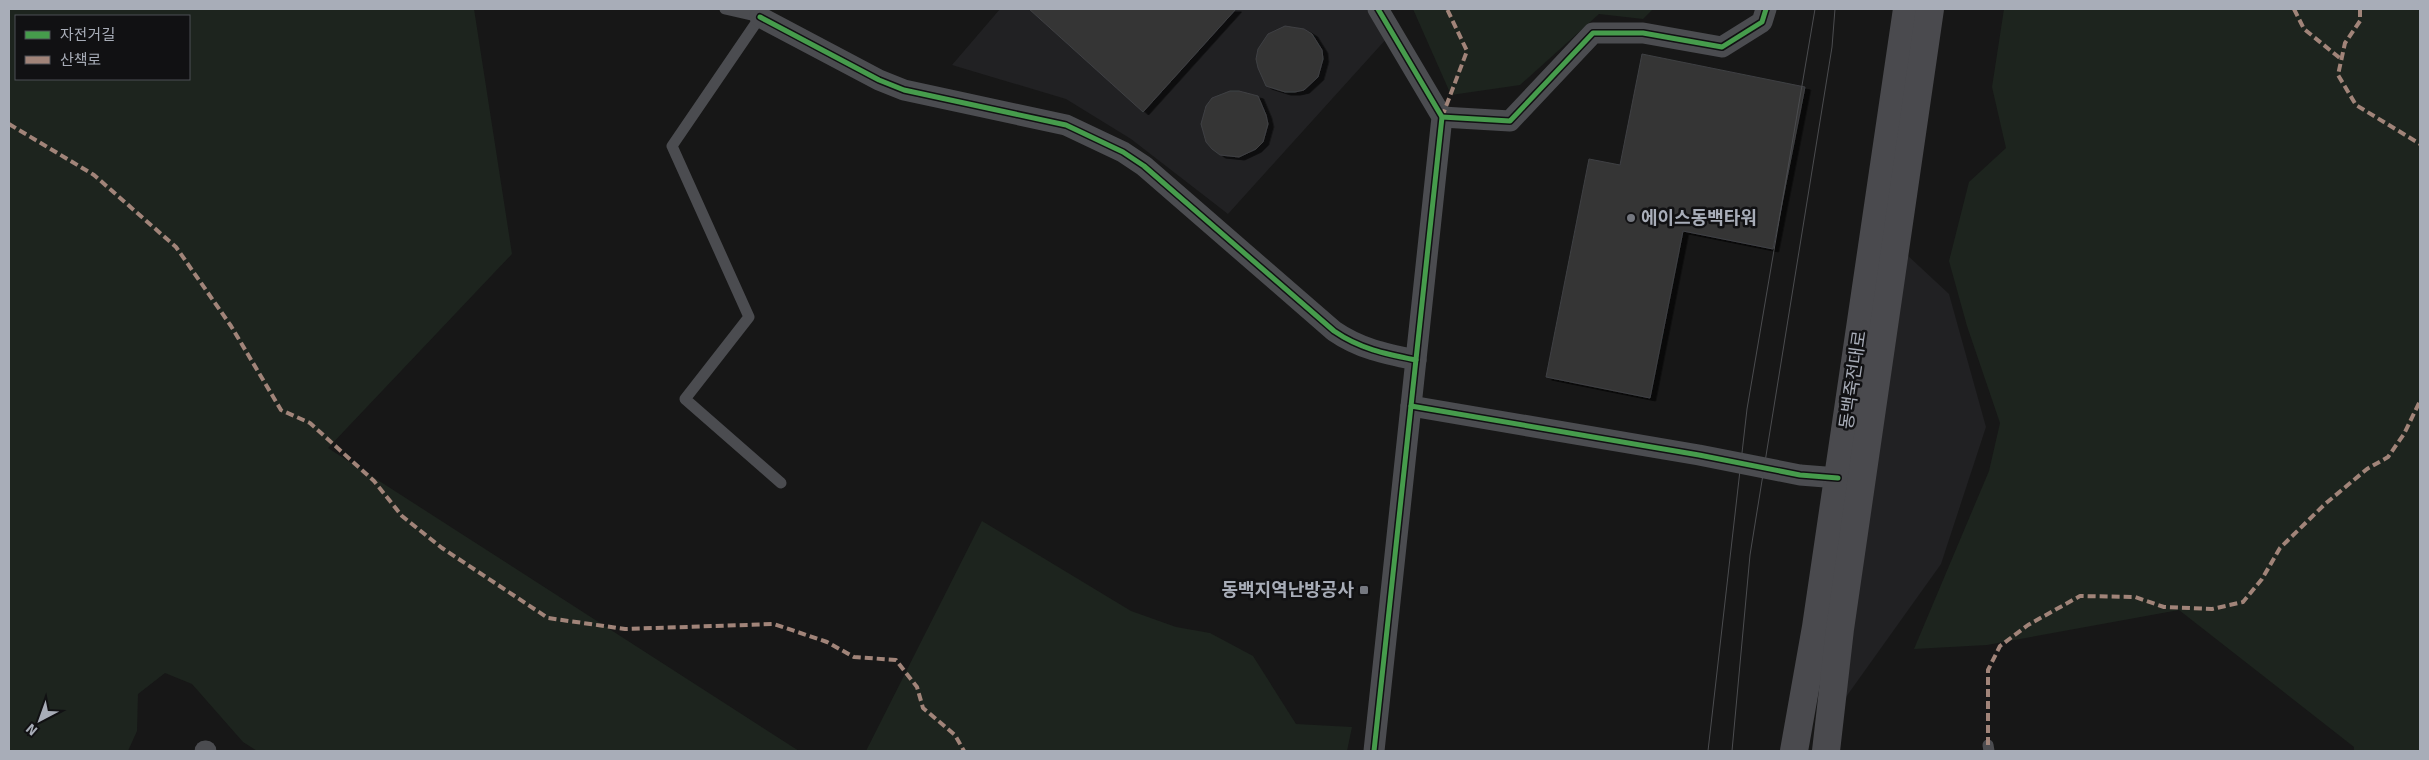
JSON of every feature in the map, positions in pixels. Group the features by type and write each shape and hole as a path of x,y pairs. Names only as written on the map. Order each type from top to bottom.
{"main road":[{"name":"동백죽전대로","path":"1794,751 1816,627 1907,9"},
{"name":"동백죽전대로","path":"1826,751 1840,629 1930,9"}],"street":[{"path":"1374,751 1442,117 1378,9"},
{"path":"1442,117 1510,122 1593,33 1643,33 1722,47 1762,22 1766,9"},
{"path":"760,17 879,80 904,90 1066,124 1096,137 1144,166 1334,331 1350,342 1375,352 1416,360"},
{"path":"1411,406 1699,455 1800,475 1838,478"}],"lane":[{"path":"725,9 760,17 672,146 749,317 685,399 781,482"}],"shaded area":[{"path":"9,9 474,9 512,254 328,448 799,751 257,751 243,742 192,684 165,673 138,694 137,731 128,751 9,751"},
{"path":"1000,9 1372,9 1388,37 1228,214 1131,139 1066,99 952,65"},
{"path":"1413,9 1653,9 1643,19 1599,14 1520,85 1451,95"},
{"path":"2004,9 2420,9 2420,751 2354,751 2354,747 2179,610 1987,645 1914,649 1989,471 2000,423 1967,326 1949,261 1969,182 2006,148 1992,87"},
{"path":"1906,254 1949,294 1986,427 1941,564 1846,697 1846,658"},
{"path":"982,521 1131,611 1176,627 1210,633 1253,656 1296,724 1352,727 1347,751 866,751"}],"building":[{"path":"1029,9 1236,9 1143,112"},
{"path":"1285,26 1304,29 1312,34 1322,50 1323,59 1318,77 1304,90 1285,92 1266,86 1258,68 1256,59 1258,49 1268,34"},
{"name":"에이스동백타워","path":"1642,54 1805,87 1773,249 1683,231 1650,398 1546,377 1589,159 1620,165"},
{"path":"1230,91 1239,91 1258,96 1268,124 1263,142 1256,149 1239,157 1220,155 1212,149 1206,142 1201,124 1206,106 1212,98"}],"tram line":[{"path":"1708,751 1747,409 1815,9"},
{"path":"1732,751 1750,555 1832,47 1835,9"}],"marked path":[{"path":"1442,117 1467,51 1447,9"},
{"path":"2294,9 2304,29 2341,59"},
{"path":"2360,9 2360,21 2345,43 2338,75 2356,105 2420,144"},
{"path":"9,124 94,175 176,247 231,326 281,410 310,423 374,481 402,516 442,548 548,618 625,629 774,624 827,642 854,657 896,660 917,687 923,708 955,735 964,751"},
{"path":"1988,745 1988,670 2000,646 2028,625 2080,596 2135,597 2164,607 2212,609 2243,602 2262,579 2280,548 2325,504 2367,469 2388,457 2404,434 2420,401"}],"cycle path":[{"path":"1374,751 1442,117 1378,9"},
{"path":"1442,117 1510,121 1593,33 1643,33 1722,47 1762,22 1766,9"},
{"path":"760,17 879,80 904,90 1066,125 1123,152 1144,166 1334,331 1363,347 1416,360"},
{"path":"1411,406 1699,455 1800,475 1838,478"}],"place":[{"name":"에이스동백타워","path":"1631,218"},
{"name":"동백지역난방공사","path":"1364,590"}]}
